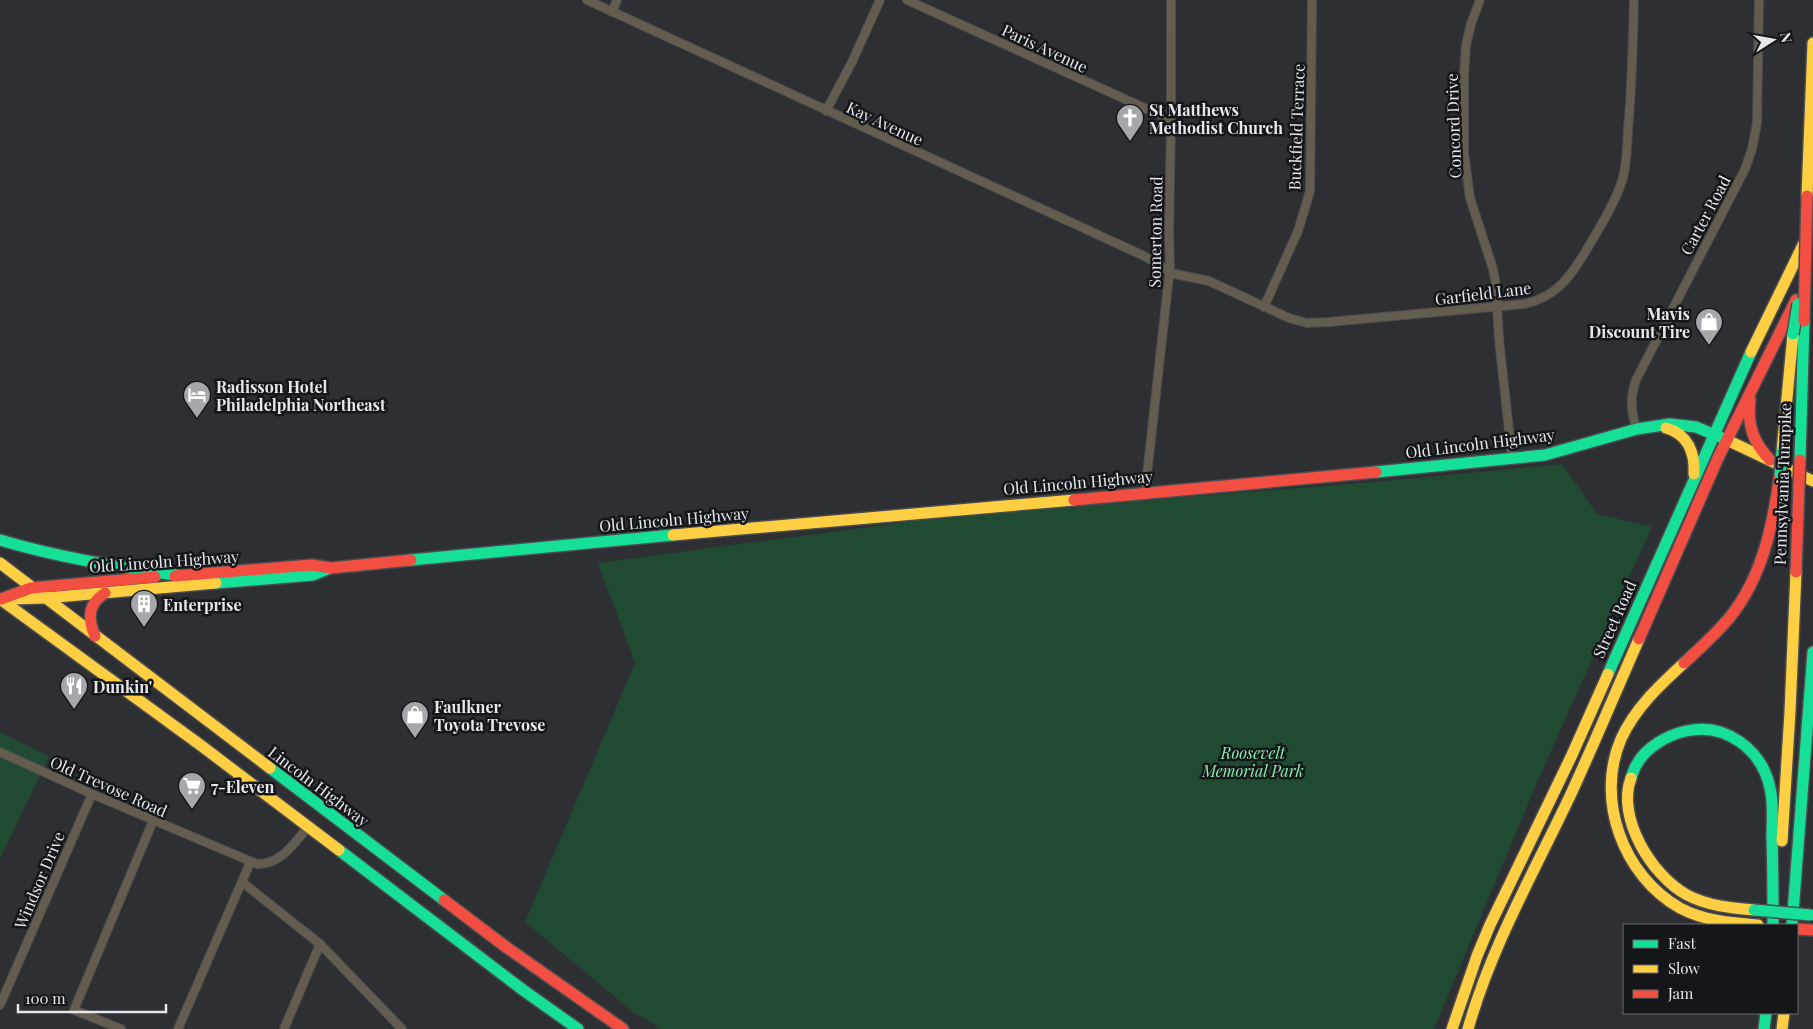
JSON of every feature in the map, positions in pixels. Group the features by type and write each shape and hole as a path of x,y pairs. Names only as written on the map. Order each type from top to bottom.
{"main road":[{"name":"Pennsylvania Turnpike","path":"1774,924 1787,784 1804,321 1809,266 1807,196 1813,43"},
{"name":"Street Road","path":"1452,1029 1477,956 1490,925 1567,765 1713,434 1813,225"},
{"path":"1740,924 1700,916 1672,903 1648,883 1630,859 1622,844 1613,814 1611,784 1620,742 1634,716 1651,696 1719,629 1741,601 1758,570 1770,536 1780,474 1793,334 1809,266"},
{"name":"Street Road","path":"1468,1029 1477,997 1516,906 1570,795 1727,440 1809,266"},
{"path":"1755,383 1748,411 1750,426 1753,439 1759,449 1770,460"},
{"name":"Old Lincoln Highway","path":"0,599 31,588 312,566 331,568 626,539 1512,458 1544,454 1638,429 1679,424 1713,434 1813,481"},
{"path":"1654,426 1671,428 1685,439 1693,455 1693,480"},
{"path":"0,540 54,554 126,568 183,576"},
{"name":"Lincoln Highway","path":"0,563 506,947 623,1029"},
{"name":"Old Lincoln Highway","path":"0,599 45,598 313,575 331,568"},
{"path":"95,636 89,621 89,609 95,599 104,593"},
{"path":"0,599 199,744 523,990 578,1029"},
{"path":"1792,924 1813,652"},
{"path":"1774,912 1772,798 1769,780 1762,764 1745,744 1719,731 1710,729 1690,730 1664,738 1650,749 1638,763 1628,788 1628,814 1636,838 1642,851 1659,873 1680,890 1717,906 1754,910 1812,915"},
{"path":"1798,929 1811,930"},
{"path":"1764,1029 1766,1014"},
{"path":"1782,1029 1784,1014"}],"street":[{"name":"Kay Avenue","path":"587,0 1142,255 1170,273"},
{"path":"612,12 617,0"},
{"path":"826,111 852,62 880,0"},
{"name":"Paris Avenue","path":"907,0 1171,120"},
{"name":"Somerton Road","path":"1145,493 1170,273 1171,0"},
{"name":"Buckfield Terrace","path":"1264,307 1298,231 1310,191 1312,0"},
{"name":"Concord Drive","path":"1480,0 1466,45 1464,152 1470,198 1493,269 1512,458"},
{"name":"Garfield Lane","path":"1170,273 1209,281 1289,318 1307,322 1329,322 1498,306 1535,301 1547,297 1565,282 1584,254 1617,194 1622,179 1626,160 1629,117 1634,0"},
{"name":"Carter Road","path":"1638,429 1632,411 1631,400 1636,380 1745,169 1752,149 1757,123 1759,0"},
{"name":"Old Trevose Road","path":"0,752 250,863"},
{"name":"Windsor Drive","path":"0,1005 92,794"},
{"path":"121,1029 74,1010 154,821"},
{"path":"178,1029 250,863 264,864 282,857 308,827"},
{"path":"242,882 320,944 402,1029"},
{"path":"284,1029 320,944"}],"green space":[{"name":"Roosevelt Memorial Park","path":"1562,464 1597,514 1652,527 1541,773 1434,1029 661,1029 632,1011 525,922 635,663 598,563 958,515 1374,482"},
{"path":"0,732 49,756 0,859"}],"traffic: fast":[{"path":"1793,334 1798,304"},
{"path":"1800,460 1804,321"},
{"path":"1608,674 1751,352"},
{"path":"1376,472 1545,455 1637,429 1670,424 1696,427 1727,440"},
{"path":"1780,474 1782,451"},
{"path":"411,560 673,535"},
{"path":"0,540 91,562 183,576"},
{"path":"216,583 313,575 328,569"},
{"path":"1792,924 1813,652"},
{"path":"1631,778 1635,767 1646,752 1672,735 1686,731 1701,729 1728,735 1750,751 1766,774 1771,794 1773,924"},
{"path":"270,768 444,900"},
{"path":"339,850 523,990 578,1029"},
{"path":"1754,910 1811,915"},
{"path":"1764,1029 1766,1014"}],"traffic: slow":[{"path":"1807,196 1813,43"},
{"path":"1751,352 1804,243"},
{"path":"1782,451 1793,334"},
{"path":"1666,428 1680,435 1689,445 1693,459 1694,474"},
{"path":"1727,440 1813,481"},
{"path":"673,535 1074,500"},
{"path":"0,563 270,768"},
{"path":"1782,841 1796,572"},
{"path":"10,599 45,598 216,583"},
{"path":"0,599 199,744 339,850"},
{"path":"1468,1029 1501,939 1570,796 1639,639"},
{"path":"1684,663 1641,707 1621,739 1614,762 1611,786 1613,810 1619,834 1629,856 1643,877 1660,894 1680,908 1699,916 1708,919 1748,924"},
{"path":"1452,1029 1477,956 1490,925 1571,757 1608,674"},
{"path":"1631,778 1628,810 1633,828 1640,844 1661,874 1674,886 1695,899 1720,906 1754,910"},
{"path":"1782,1029 1784,1014"}],"traffic: jam":[{"path":"1804,321 1807,196"},
{"path":"1639,639 1718,458 1796,300"},
{"path":"1750,400 1749,417 1752,433 1759,447 1770,460"},
{"path":"1799,485 1800,460"},
{"path":"1074,500 1376,472"},
{"path":"1684,663 1730,617 1751,584 1765,549 1774,512 1780,474"},
{"path":"1796,572 1799,485"},
{"path":"175,576 312,565 331,568 411,560"},
{"path":"1,599 31,588 155,577"},
{"path":"95,636 90,617 92,607 99,597 105,593"},
{"path":"444,900 506,947 623,1029"},
{"path":"1798,929 1813,930"}],"place":[{"name":"St Matthews Methodist Church","path":"1130,142"},
{"name":"Mavis Discount Tire","path":"1709,346"},
{"name":"Radisson Hotel Philadelphia Northeast","path":"197,419"},
{"name":"Enterprise","path":"144,628"},
{"name":"Dunkin'","path":"74,710"},
{"name":"Faulkner Toyota Trevose","path":"415,739"},
{"name":"7-Eleven","path":"192,810"}]}
